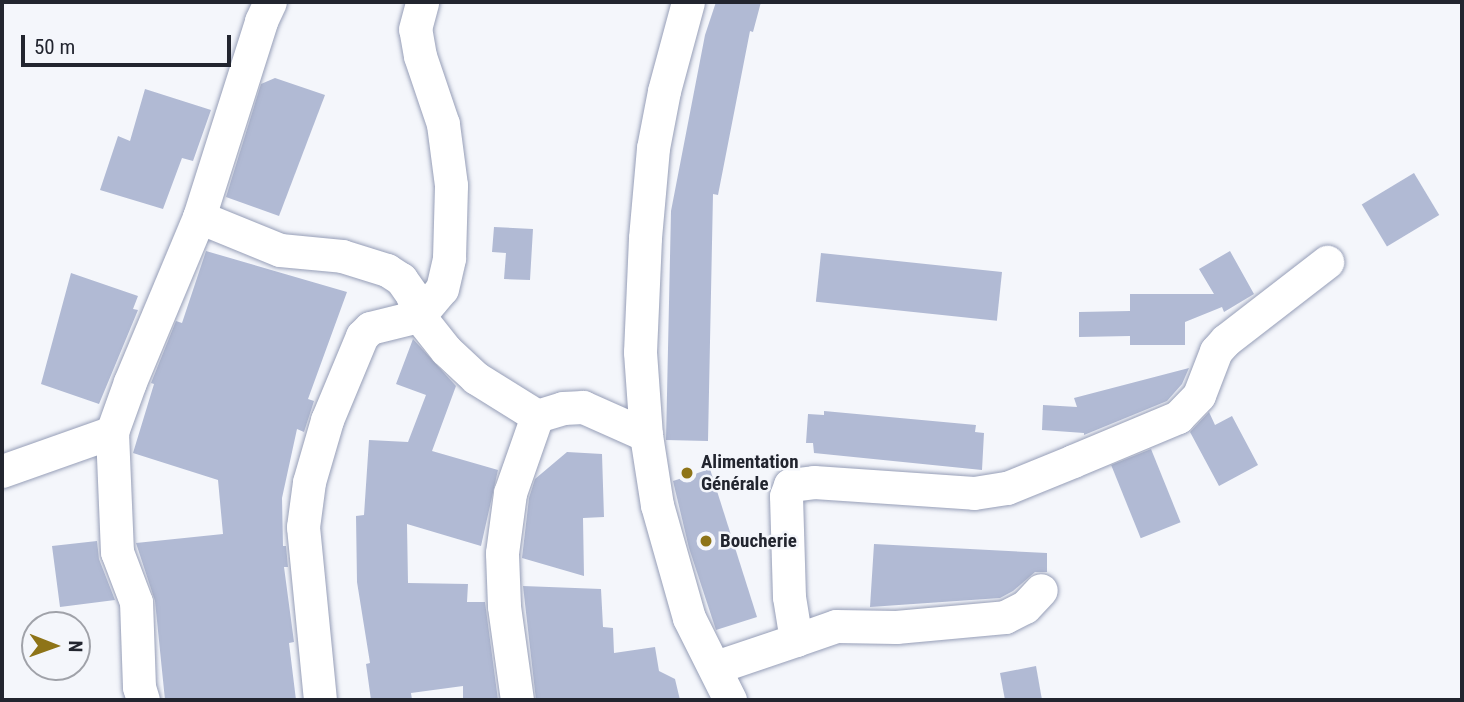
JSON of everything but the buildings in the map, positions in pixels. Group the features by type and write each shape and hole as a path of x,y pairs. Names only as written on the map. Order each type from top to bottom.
{"street":[{"path":"320,700 303,527 309,482 327,420 362,336 370,328 419,316 442,289 449,258 451,186 443,124 420,56 415,29 422,2"},
{"path":"688,2 664,91 653,148 645,238 640,352 646,435 657,505 690,618 730,700"},
{"path":"142,700 139,687 136,602 117,552 112,432 199,217 259,8"},
{"path":"199,217 280,250 342,256 387,270 401,279 412,295 419,316 446,350 476,378 537,416 563,408 583,407 646,435"},
{"path":"796,640 789,597 786,496 790,485 814,482 974,494 1006,488 1085,456 1178,417 1191,407 1216,351 1226,340 1327,262"},
{"path":"517,700 504,606 502,553 510,493 537,416"},
{"path":"2,471 112,432"},
{"path":"716,667 836,625 897,627 1005,617 1025,607 1041,590"}],"place":[{"name":"Alimentation Générale","path":"687,473"},
{"name":"Boucherie","path":"706,541"}]}
